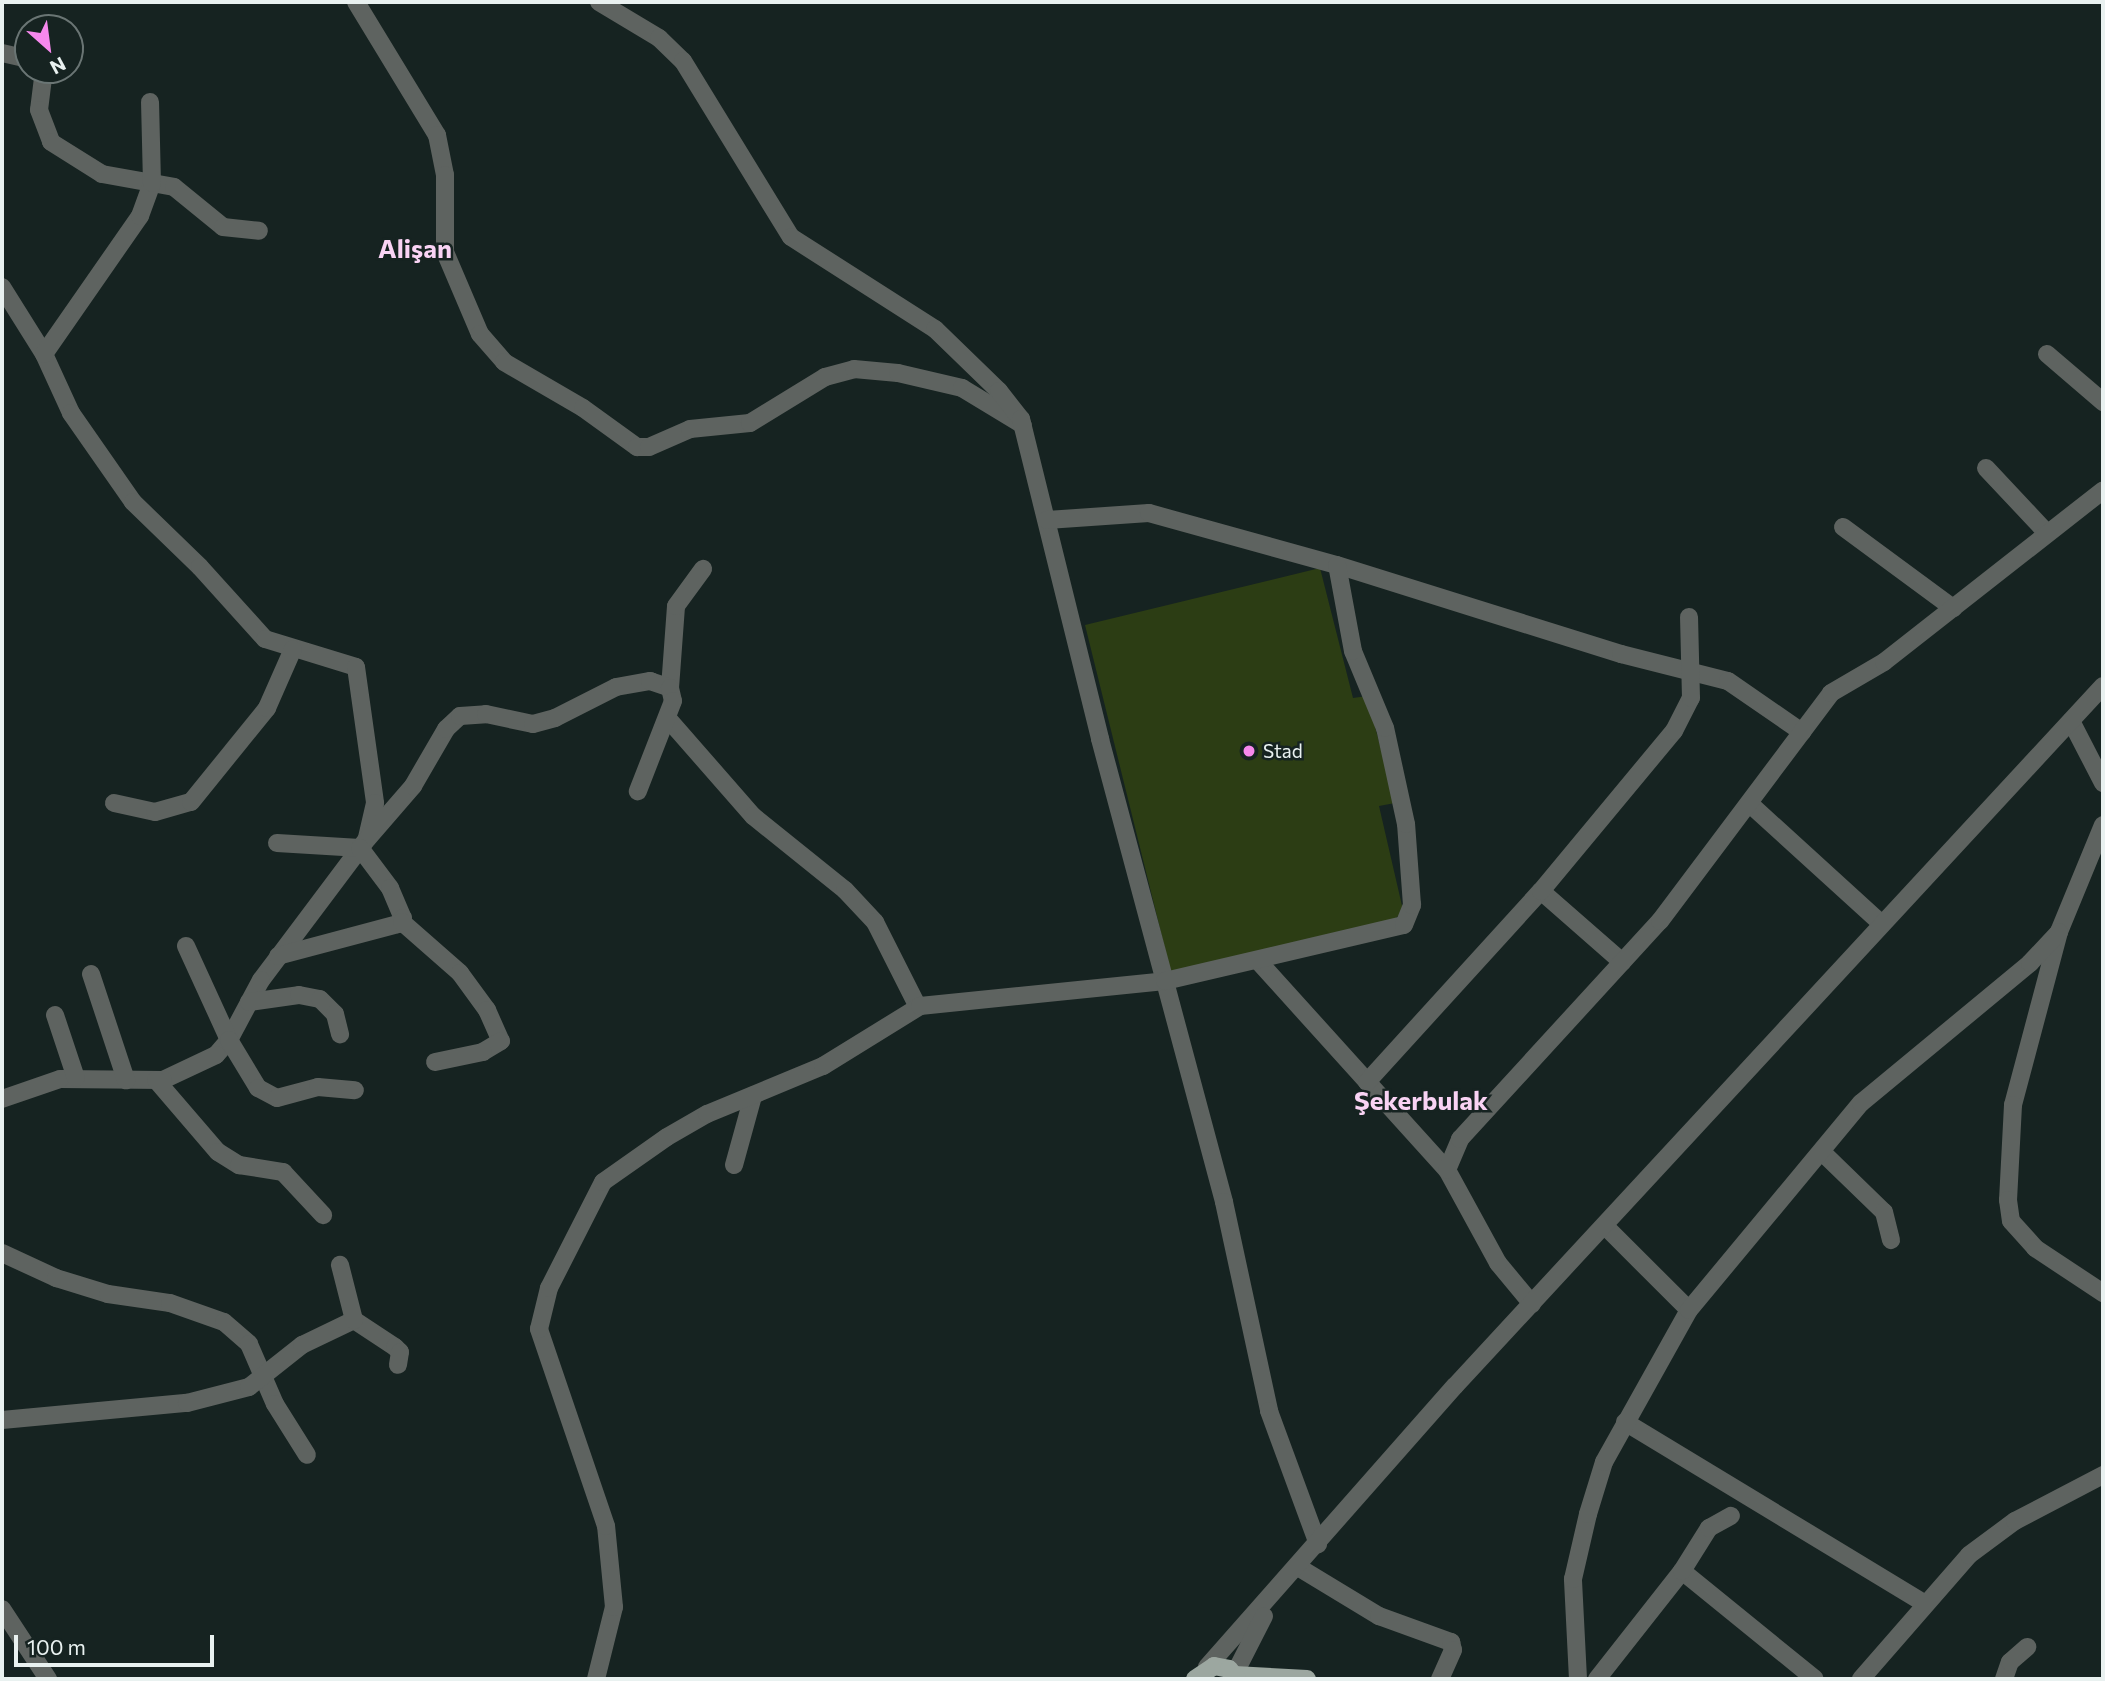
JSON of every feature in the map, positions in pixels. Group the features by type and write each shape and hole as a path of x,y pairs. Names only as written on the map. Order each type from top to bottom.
{"main road":[{"path":"1201,1673 1222,1666 1235,1677 1307,1679"}],"street":[{"path":"356,2 437,135 444,175 445,252 480,334 504,362 583,408 637,447 649,447 690,429 732,428 763,418 825,377 854,369 898,373 962,388 1023,425"},
{"path":"599,2 659,38 683,61 791,237 935,329 999,391 1023,425 1224,1202 1269,1411 1318,1544"},
{"path":"42,84 39,110 51,142 102,174 174,187 223,227 258,231"},
{"path":"44,354 122,245 152,183 150,102"},
{"path":"2,287 44,354 71,412 128,497 200,567 253,630 293,649 350,663 359,675 375,803 363,844 400,906 402,922 460,973 487,1010 501,1041 483,1052 435,1062"},
{"path":"2047,354 2103,402"},
{"path":"1986,468 2047,533"},
{"path":"1447,1170 1473,1123 1661,921 1750,804 1830,692 1884,662 2103,490"},
{"path":"1047,520 1149,513 1337,565 1728,681 1802,732"},
{"path":"1843,527 1953,608"},
{"path":"596,1679 614,1606 606,1526 539,1329 542,1308 576,1228 603,1182 667,1137 752,1096 823,1066 918,1007 1165,981 1392,931 1410,918 1406,824 1385,728 1353,651 1337,565"},
{"path":"638,791 669,720 673,701 670,688 676,606 703,569"},
{"path":"1367,1082 1541,891 1674,731 1691,698 1693,672 1689,617"},
{"path":"114,803 155,812 191,802 267,708 293,649"},
{"path":"2,1099 44,1082 76,1078 156,1080 201,1064 229,1040 278,956 363,844 413,786 446,729 460,716 486,714 533,724 628,684 650,681 670,688"},
{"path":"1201,1673 1532,1304 2103,686"},
{"path":"669,720 753,816 835,881 875,922 918,1007"},
{"path":"2071,721 2103,783"},
{"path":"1750,804 1882,925"},
{"path":"2103,825 2059,932 2013,1105 2008,1200 2011,1221 2035,1248 2103,1293"},
{"path":"277,843 363,844"},
{"path":"1541,891 1622,962"},
{"path":"278,956 402,922"},
{"path":"1578,1679 1573,1579 1604,1462 1689,1310 1861,1103 2030,963 2059,932"},
{"path":"186,946 229,1040 251,1079 271,1097 318,1087 355,1090"},
{"path":"1259,962 1447,1170 1498,1263 1532,1304"},
{"path":"91,974 126,1080"},
{"path":"249,1003 299,995 320,999 335,1014 340,1034"},
{"path":"55,1015 76,1078"},
{"path":"156,1080 218,1152 239,1165 282,1172 323,1215"},
{"path":"734,1165 752,1096"},
{"path":"1822,1152 1884,1212 1891,1240"},
{"path":"1606,1227 1689,1310"},
{"path":"2,1253 56,1279 108,1294 170,1303 224,1322 249,1344 275,1404 307,1455"},
{"path":"340,1265 354,1321 400,1352 398,1366"},
{"path":"2,1420 187,1403 248,1387 302,1345 354,1321"},
{"path":"1625,1422 1925,1604"},
{"path":"1861,1679 1925,1604 1989,1538 2103,1475"},
{"path":"1597,1679 1682,1571 1709,1528 1731,1516"},
{"path":"1682,1571 1815,1679"},
{"path":"1235,1677 1246,1646 1292,1574"},
{"path":"1292,1574 1380,1616 1451,1642 1453,1650 1440,1679"},
{"path":"2,1609 48,1679"},
{"path":"2004,1679 2010,1662 2027,1647"}],"green space":[{"name":"Stad","path":"1320,568 1353,698 1367,696 1395,803 1379,806 1403,910 1392,923 1171,973 1085,625"}],"place":[{"name":"Stad","path":"1249,751"}],"district":[{"name":"Alişan","path":"415,248"},
{"name":"Şekerbulak","path":"1421,1100"}]}
